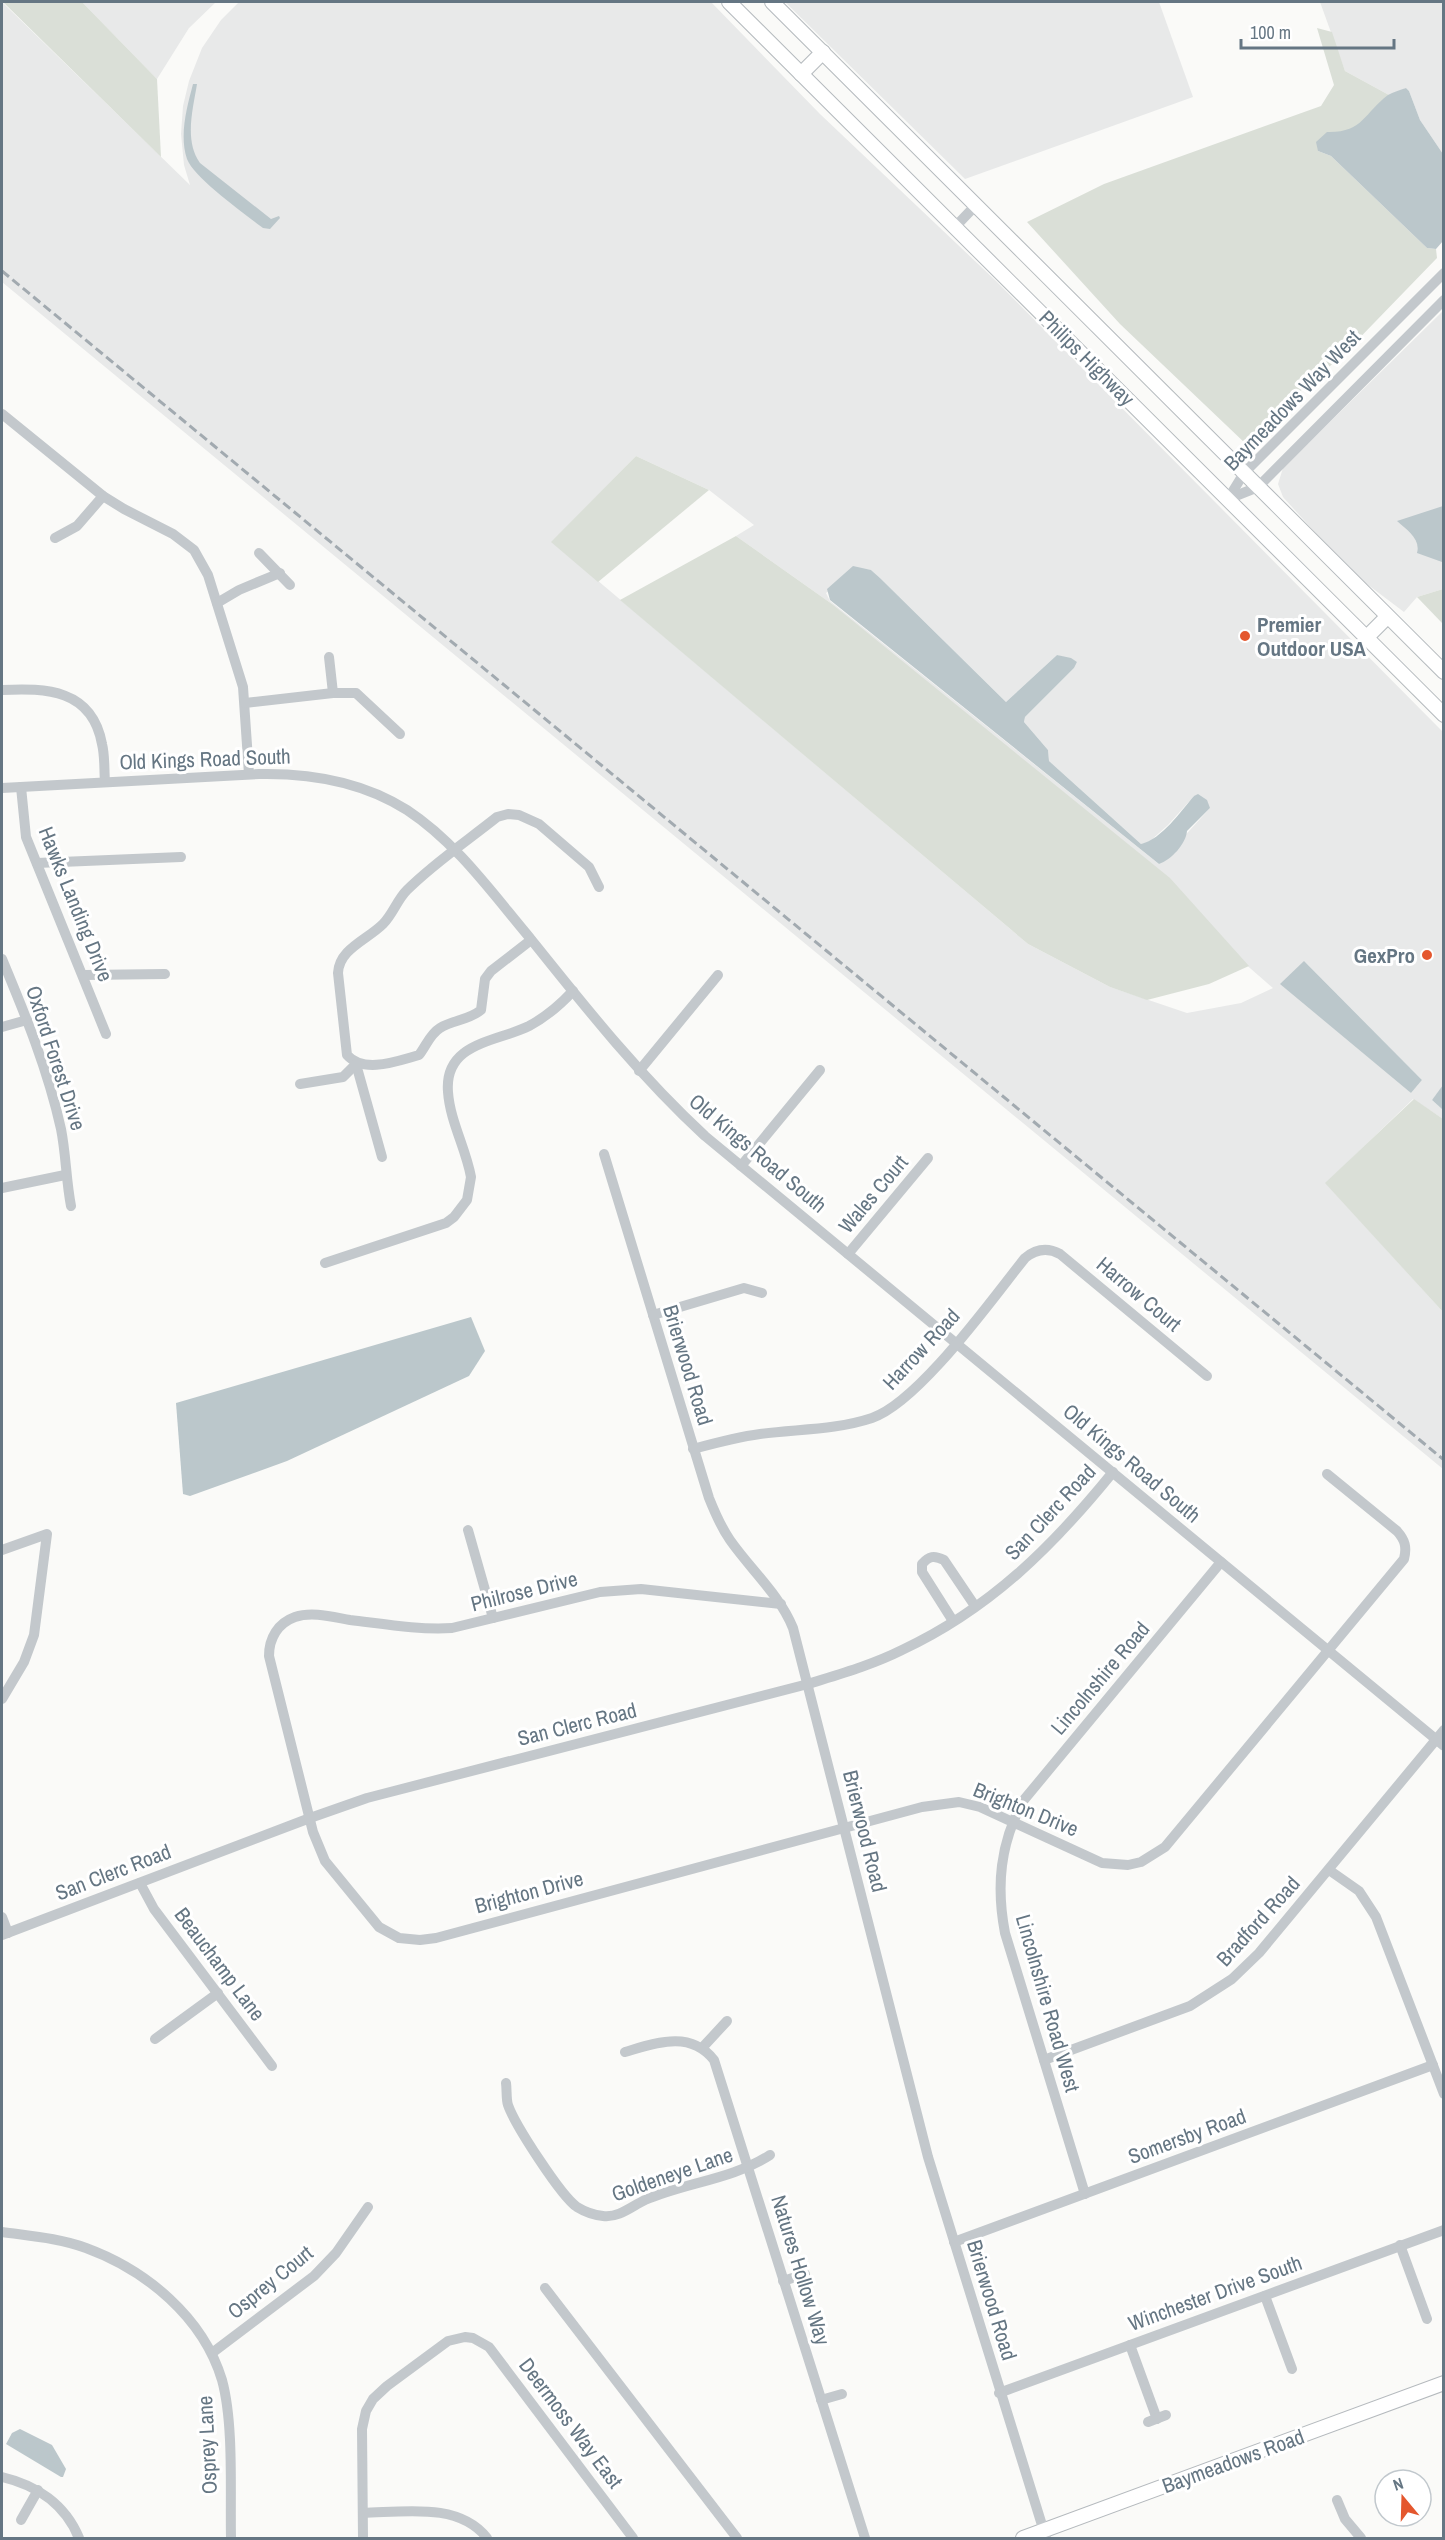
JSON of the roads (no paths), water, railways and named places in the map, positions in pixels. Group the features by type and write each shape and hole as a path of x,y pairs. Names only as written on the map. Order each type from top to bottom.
{"main road":[{"name":"Philips Highway","path":"729,2 1443,715"},
{"name":"Philips Highway","path":"772,2 1443,672"},
{"path":"801,74 823,52"},
{"path":"1366,638 1388,617"},
{"name":"Baymeadows Road","path":"1023,2538 1044,2535 1443,2383"}],"street":[{"path":"955,227 976,205"},
{"name":"Baymeadows Way West","path":"1228,499 1244,473 1443,273"},
{"name":"Baymeadows Way West","path":"1228,499 1258,487 1443,300"},
{"path":"2,414 103,496 123,509 173,534 194,550 208,575 243,687 249,774"},
{"path":"55,538 77,526 103,496"},
{"path":"259,553 290,585"},
{"path":"217,603 239,590 280,573"},
{"path":"329,657 333,693"},
{"path":"2,690 38,688 53,690 69,697 82,707 93,720 102,744 105,782"},
{"path":"245,703 333,693 357,693 400,734"},
{"name":"Old Kings Road South","path":"2,788 249,774 297,774 349,784 407,811 455,850 639,1071 667,1101 741,1166 1440,1743"},
{"name":"Hawks Landing Drive","path":"21,787 26,837 84,975 106,1034"},
{"path":"382,1157 356,1064 347,1055 338,966 344,955 385,922 408,889 497,817 508,814 519,815 539,824 589,867 599,887"},
{"path":"37,863 181,857"},
{"path":"356,1064 365,1066 419,1055 432,1035 441,1027 476,1015 483,1004 485,979 491,971 531,940"},
{"name":"Oxford Forest Drive","path":"2,959 27,1020 61,1129 71,1206"},
{"path":"84,975 165,974"},
{"path":"639,1071 718,975"},
{"path":"325,1263 446,1222 459,1212 471,1190 471,1177 449,1101 448,1084 454,1063 476,1045 527,1027 541,1019 573,991"},
{"path":"2,1027 27,1020"},
{"path":"300,1084 343,1077 356,1064"},
{"path":"741,1166 819,1070"},
{"name":"Brierwood Road","path":"603,1154 693,1449 716,1516 730,1540 781,1604 793,1628 928,2157 1044,2535"},
{"name":"Wales Court","path":"848,1254 928,1158"},
{"path":"2,1188 66,1175"},
{"name":"Harrow Road","path":"693,1449 735,1438 818,1429 872,1418 891,1409 915,1389 956,1344 1025,1258 1043,1249"},
{"name":"Harrow Court","path":"1043,1249 1060,1254 1207,1376"},
{"path":"653,1316 744,1288 762,1293"},
{"name":"San Clerc Road","path":"4,1934 367,1798 808,1684 862,1667 902,1651 953,1621 1017,1577 1051,1544 1113,1472"},
{"name":"Brighton Drive","path":"280,1627 269,1645 269,1656 313,1832 325,1861 367,1915 379,1927 399,1938 420,1940 436,1938 844,1826 922,1807 958,1802 980,1807 1102,1863 1128,1865 1154,1856 1165,1847 1404,1559 1406,1549 1397,1531 1328,1474"},
{"path":"468,1530 493,1618"},
{"path":"2,1550 48,1534 34,1635 24,1662 2,1699"},
{"path":"953,1621 922,1572 922,1564 928,1557 937,1556 944,1560 975,1606"},
{"name":"Lincolnshire Road","path":"1012,1821 1023,1801 1221,1562"},
{"name":"Philrose Drive","path":"280,1627 288,1620 309,1614 428,1630 452,1628 621,1589 641,1589 781,1604"},
{"name":"Bradford Road","path":"1044,2060 1190,2006 1232,1979 1259,1953 1440,1743 1443,1730"},
{"name":"Lincolnshire Road West","path":"1012,1821 1003,1854 1000,1882 1001,1914 1085,2194"},
{"path":"1329,1870 1359,1891 1376,1917 1443,2094"},
{"name":"Beauchamp Lane","path":"140,1883 154,1910 272,2067"},
{"path":"2,1917 4,1934"},
{"path":"156,2039 218,1993"},
{"path":"625,2052 672,2040 687,2042 702,2048 728,2021"},
{"name":"Natures Hollow Way","path":"702,2048 714,2060 718,2068 865,2538"},
{"name":"Somersby Road","path":"954,2242 1433,2065"},
{"name":"Goldeneye Lane","path":"506,2083 507,2104 528,2144 566,2196 576,2207 589,2213 606,2217 623,2212 645,2200 749,2169 770,2155"},
{"name":"Osprey Court","path":"212,2353 314,2276 336,2253 368,2207"},
{"name":"Winchester Drive South","path":"999,2393 1443,2230"},
{"name":"Osprey Lane","path":"2,2232 55,2239 85,2247 126,2267 158,2289 181,2310 212,2353 222,2381 228,2413 231,2538"},
{"path":"1400,2245 1427,2319"},
{"path":"783,2281 805,2274"},
{"path":"545,2288 736,2538"},
{"path":"1265,2296 1293,2368"},
{"name":"Deermoss Way East","path":"363,2513 362,2429 366,2411 373,2399 448,2341 465,2337 473,2338 489,2347 633,2538"},
{"path":"1130,2345 1157,2419"},
{"path":"821,2400 842,2394"},
{"path":"2,2476 38,2490 54,2501 70,2520 79,2538"},
{"path":"21,2520 38,2490"},
{"path":"1337,2500 1345,2519 1361,2538"},
{"path":"363,2538 363,2513 443,2513 472,2524 487,2538"}],"railway":[{"path":"2,271 1444,1460"}],"place":[{"name":"Premier Outdoor USA","path":"1245,636"},
{"name":"GexPro","path":"1427,955"}]}
